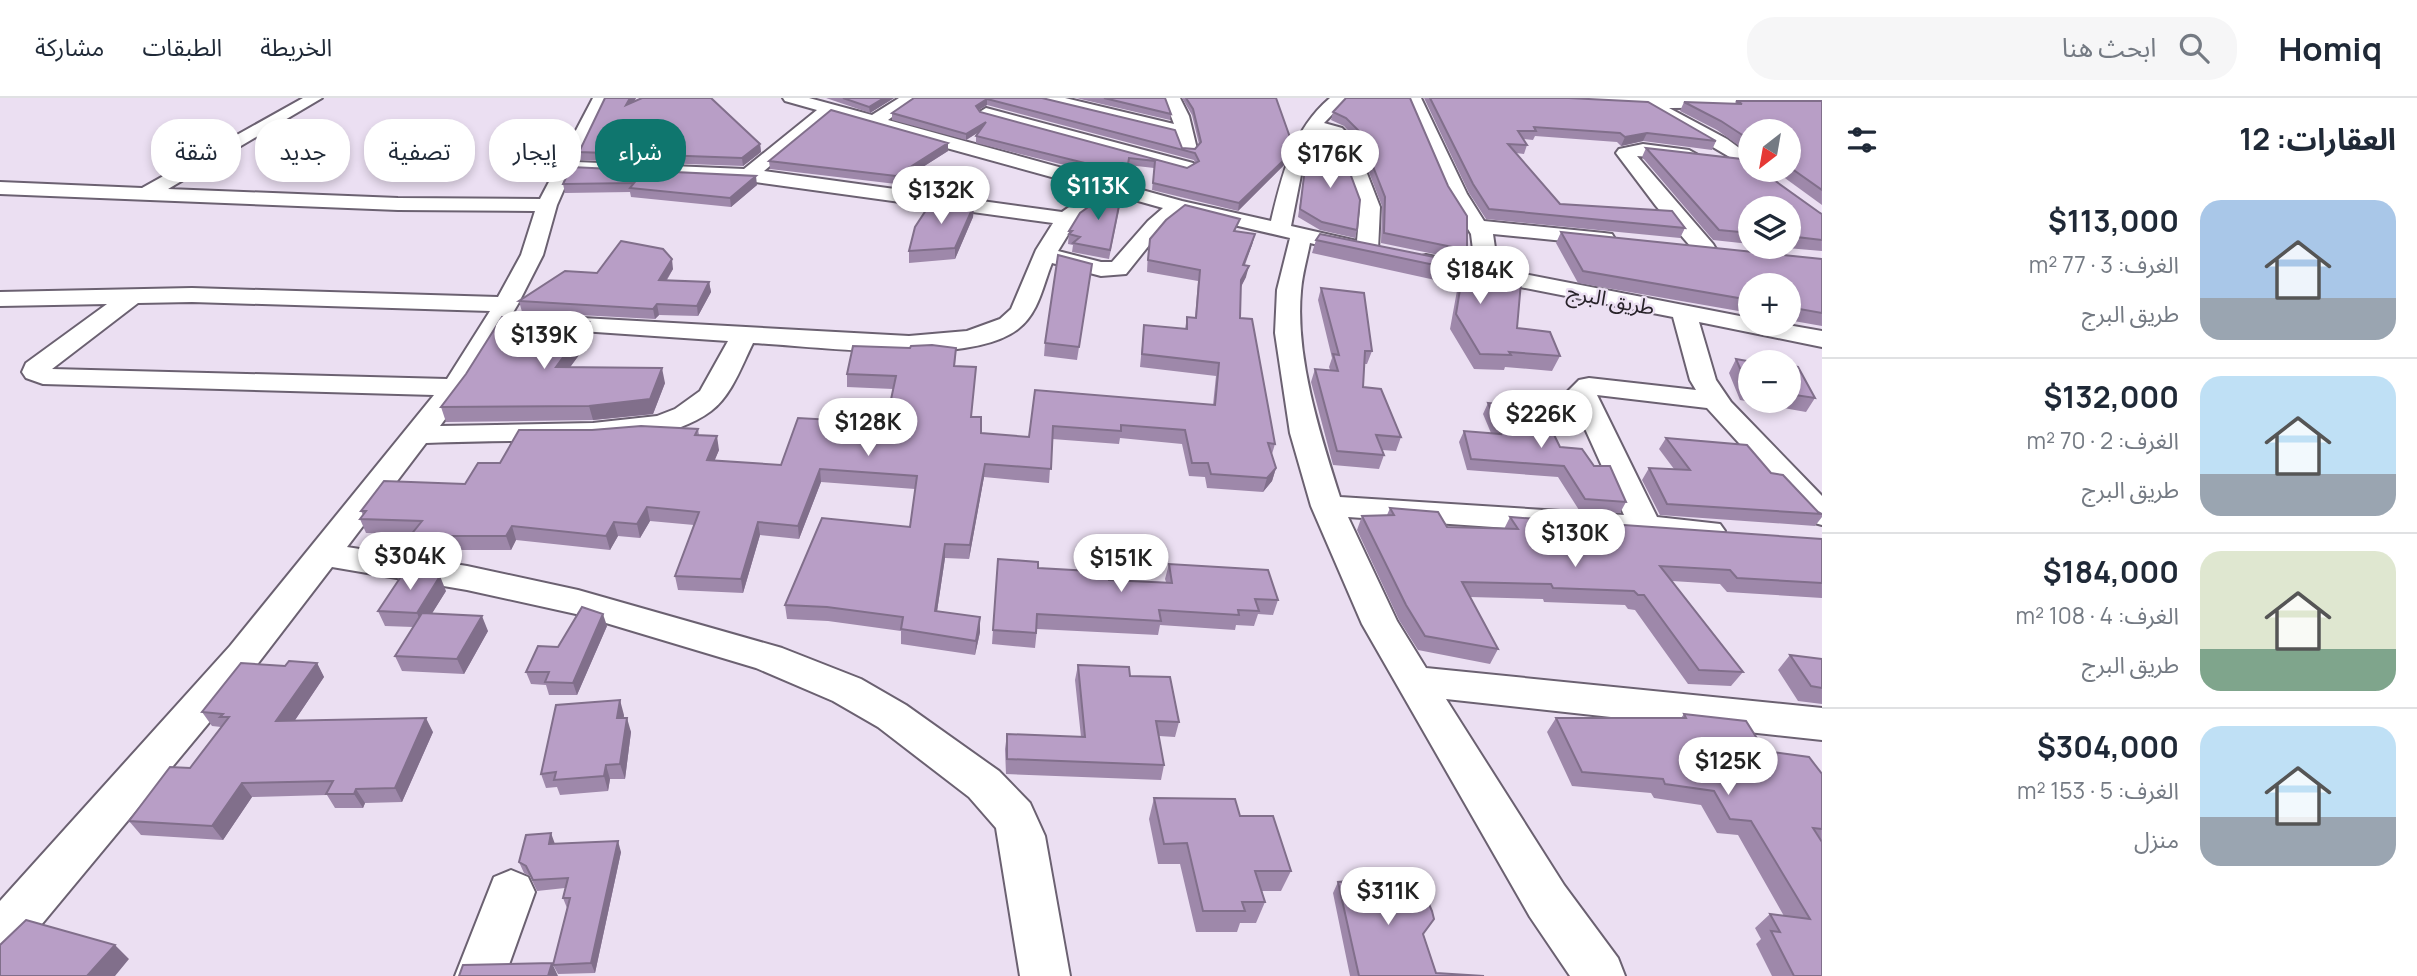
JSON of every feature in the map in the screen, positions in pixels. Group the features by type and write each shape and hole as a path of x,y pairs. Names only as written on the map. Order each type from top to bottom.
{"street":[{"path":"145,194 314,98"},
{"path":"581,135 601,98"},
{"name":"طريق البرج","path":"791,98 1178,206 1487,275 1822,339"},
{"path":"873,122 910,98"},
{"path":"1045,98 1185,132"},
{"path":"1153,200 1178,183 1188,154 1185,132 1173,100 1155,98"},
{"path":"1340,98 1314,126 1293,169 1288,333 1305,432 1328,506 1380,624 1540,889 1600,976"},
{"path":"1413,98 1457,194 1485,242 1487,275"},
{"path":"1551,98 1650,103 1822,102"},
{"path":"1650,103 1738,155"},
{"path":"938,141 965,128 991,105 1186,166"},
{"path":"748,175 826,109"},
{"path":"1314,126 1336,132 1345,140 1370,206 1367,250"},
{"path":"1705,249 1663,202 1625,153 1643,149 1738,165"},
{"path":"581,168 748,175 1066,219"},
{"path":"0,936 243,656 455,387 502,312 532,256 547,205 557,182"},
{"path":"0,188 372,203 547,205"},
{"path":"0,299 133,296 502,312 744,335 909,344 952,342 1004,327 1018,316 1045,254 1066,219 1110,188"},
{"path":"1045,254 1101,269 1118,269 1155,225 1178,206"},
{"path":"1475,226 1624,241"},
{"path":"1678,246 1728,251"},
{"path":"133,296 34,369 34,372 43,376 78,379 455,387"},
{"path":"1684,313 1703,380 1716,401 1817,531"},
{"path":"417,435 617,430 657,424 682,416 702,404 714,391 744,335"},
{"path":"1645,526 1582,391 1589,386 1605,387 1716,401"},
{"path":"1328,506 1740,534"},
{"path":"323,554 467,578 578,602 769,658 847,690 892,716 984,784 1014,817 1022,836 1045,976"},
{"path":"1414,681 1822,724"},
{"path":"480,976 511,892"}],"building":[{"path":"605,98 630,98 626,105 642,98 711,98 760,144 742,158 686,156 686,119 595,119 595,153 581,152 581,148"},
{"path":"843,98 884,98 869,107"},
{"path":"914,98 1042,98 1175,130 1182,148 1195,149 1201,142 1193,109 1186,98 1276,98 1292,143 1286,158 1239,203 1153,183 1155,161 1129,158 1126,176 1114,173 1117,171 976,136 986,122 966,134 892,113","holes":["987,99 1195,153 1199,161 1187,168 980,112 976,106"]},
{"path":"1104,98 1165,98 1171,114"},
{"path":"1346,98 1410,98 1448,186 1467,216 1467,250 1384,233 1385,197 1359,131 1346,118 1333,112"},
{"path":"1430,98 1569,98 1648,102 1716,141 1647,133 1625,137 1620,133 1534,127 1536,131 1518,131 1527,145 1508,144 1560,204 1672,211 1685,228 1489,209 1473,184"},
{"path":"1736,101 1822,101 1822,190 1801,175 1801,119 1738,119 1738,132 1684,102 1742,104"},
{"path":"831,110 948,143 896,176 769,161"},
{"path":"1314,148 1341,149 1360,200 1357,230 1322,222 1300,209 1305,168"},
{"path":"1646,148 1738,159 1738,182 1777,182 1797,196 1738,196 1738,232 1719,230"},
{"path":"581,167 595,168 595,182 686,182 686,173 756,176 730,198 630,188 634,183 563,184 581,182"},
{"path":"1113,189 1122,191 1110,250 1073,243 1080,237 1069,234 1072,231 1069,231 1080,213"},
{"path":"1801,199 1822,214 1822,240 1801,238"},
{"path":"932,201 974,205 955,248 909,251 915,227"},
{"path":"1185,205 1240,219 1234,231 1255,234 1243,265 1249,266 1241,280 1240,318 1252,319 1275,444 1268,443 1276,468 1267,478 1211,474 1208,463 1192,463 1185,430 1121,425 1121,431 1053,426 1051,469 985,464 970,545 945,544 935,611 980,617 976,641 901,629 903,617 827,607 785,605 822,518 910,527 917,476 820,469 798,526 758,522 741,579 675,576 699,512 647,507 637,524 614,522 606,536 512,526 506,536 410,536 422,521 360,519 366,511 361,511 384,481 465,484 478,463 500,463 519,430 592,430 641,426 698,429 695,435 717,436 707,460 781,465 798,418 886,423 896,376 847,374 853,346 910,348 932,345 956,348 954,366 976,367 971,417 981,417 981,433 1029,437 1035,390 1215,405 1219,363 1142,354 1144,325 1187,329 1187,317 1196,318 1200,270 1148,260 1150,239 1166,220"},
{"path":"1561,232 1738,250 1738,259 1801,259 1801,257 1822,259 1822,313 1801,309 1801,273 1738,273 1738,298 1583,271"},
{"path":"1320,234 1469,264 1469,271 1521,282 1517,328 1550,332 1560,356 1509,352 1511,355 1480,354 1456,314 1463,271 1316,240"},
{"path":"621,241 663,249 672,259 659,280 709,282 697,306 657,304 653,309 519,301 565,271 597,273"},
{"path":"1058,255 1092,264 1079,347 1045,343"},
{"path":"1321,288 1364,293 1372,351 1365,351 1363,387 1381,389 1401,437 1376,435 1384,455 1337,451 1315,369 1338,371 1333,354 1339,355"},
{"path":"502,317 589,322 556,367 662,368 650,399 589,406 441,407 466,374"},
{"path":"1801,372 1815,398 1801,396"},
{"path":"1488,403 1541,408 1560,447 1582,449 1594,466 1610,466 1626,502 1585,499 1564,466 1471,459 1464,431 1501,434"},
{"path":"1666,438 1747,445 1771,473 1783,475 1822,514 1667,504 1649,468 1690,470"},
{"path":"1390,508 1438,512 1447,527 1518,529 1510,517 1822,539 1822,583 1737,578 1730,570 1660,566 1743,672 1699,670 1644,595 1638,595 1634,591 1553,588 1551,584 1462,582 1498,649 1425,636 1406,605 1362,516 1394,515"},
{"path":"998,559 1038,562 1038,568 1108,572 1109,580 1172,583 1169,564 1268,570 1278,600 1255,599 1259,611 1238,610 1239,615 1159,610 1161,621 1037,614 1036,633 993,630"},
{"path":"406,569 440,576 417,613 378,611"},
{"path":"582,607 603,614 573,683 545,682 549,672 526,672 538,646 558,647"},
{"path":"422,613 482,616 457,659 395,656"},
{"path":"1790,655 1822,659 1822,688 1811,686"},
{"path":"289,661 317,663 276,721 426,718 395,788 356,789 354,794 326,794 333,781 242,783 212,826 129,821 170,767 190,768 229,717 202,712 241,663 285,666"},
{"path":"1078,665 1129,667 1130,676 1170,677 1179,722 1156,721 1164,765 1007,759 1007,734 1085,737"},
{"path":"620,700 617,718 627,718 620,764 606,765 604,776 554,780 556,772 541,774 556,705"},
{"path":"1684,714 1746,721 1765,751 1809,757 1822,774 1822,829 1813,828 1822,842 1822,976 1794,976 1771,931 1780,932 1770,914 1810,919 1751,821 1730,819 1714,791 1665,784 1663,779 1582,772 1556,718 1686,718"},
{"path":"1154,798 1235,799 1240,816 1273,816 1291,871 1255,871 1265,902 1242,902 1245,911 1203,911 1187,843 1164,844"},
{"path":"551,833 549,844 618,841 591,963 553,965 570,898 563,898 568,878 533,880 526,866 519,862 526,835"},
{"path":"1361,872 1405,875 1412,897 1429,904 1434,919 1423,934 1436,973 1484,976 1359,976 1338,882 1362,880"},
{"path":"26,920 115,945 87,976 0,976 0,945"},
{"path":"552,963 548,976 459,976 463,965"}]}
